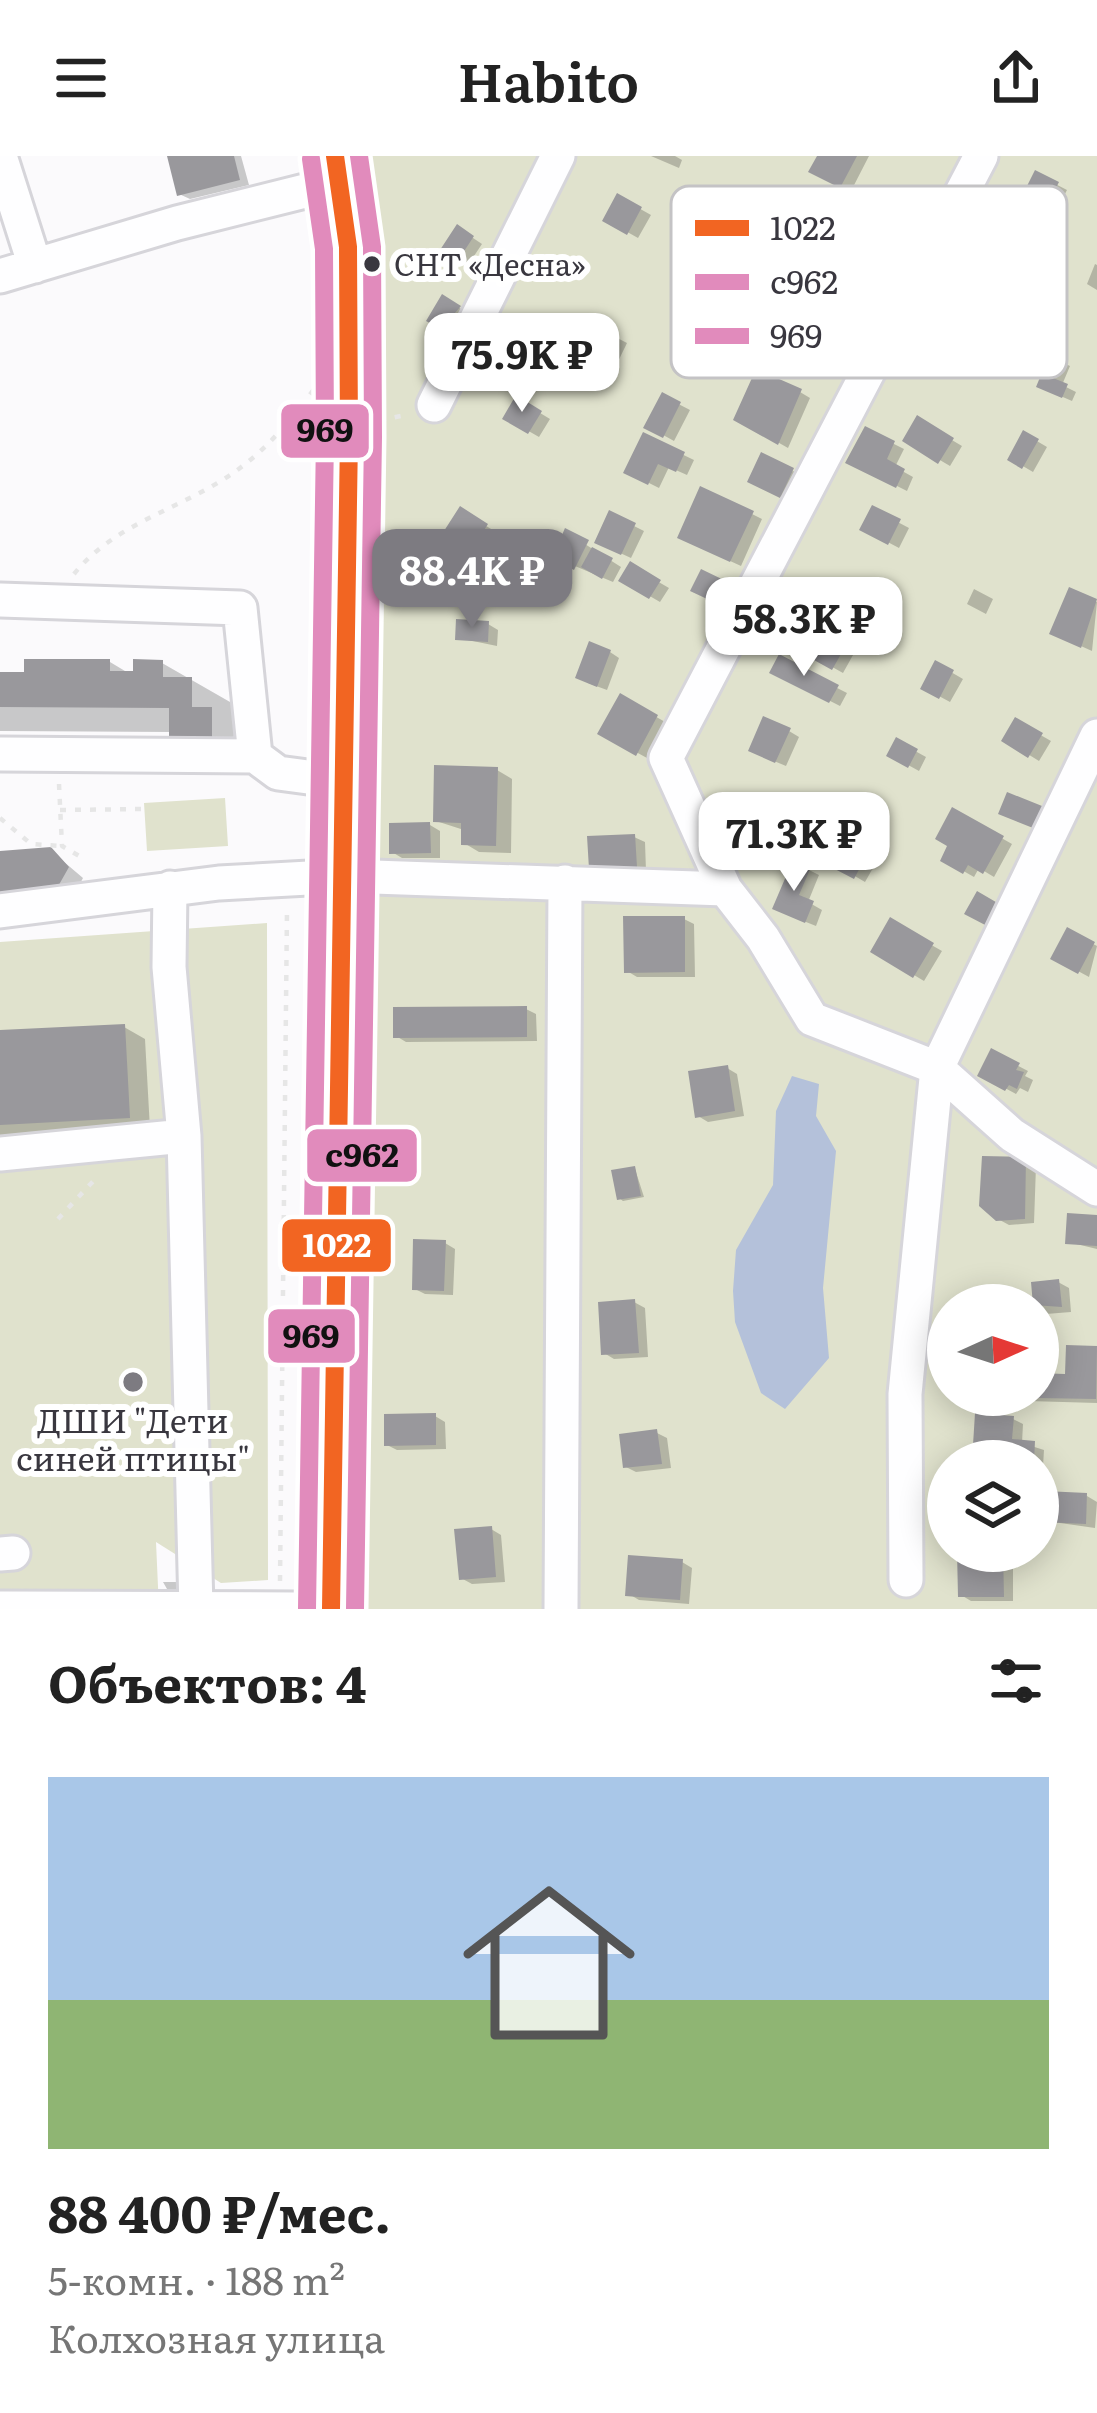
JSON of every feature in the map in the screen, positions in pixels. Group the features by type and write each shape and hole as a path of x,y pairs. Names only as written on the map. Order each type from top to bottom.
{"street":[{"path":"0,156 35,266"},
{"path":"434,405 558,156"},
{"path":"965,186 981,156"},
{"path":"0,276 338,169 348,247 345,876 332,1609"},
{"path":"865,378 666,758 725,889 763,938 812,1019 938,1068 1012,1135 1097,1189"},
{"path":"0,600 240,608 255,756"},
{"path":"906,1580 905,1394 938,1068 1097,736"},
{"path":"0,754 255,756 278,773 345,782"},
{"path":"0,911 170,888 345,876 725,889"},
{"path":"561,1609 566,881"},
{"path":"170,888 169,967 184,1136 196,1608"},
{"path":"0,1154 184,1136"},
{"path":"0,1608 289,1608"}],"path":[{"path":"52,602 94,548 239,469 294,416 324,376"},
{"path":"376,407 380,424 434,405"},
{"path":"58,754 62,846"},
{"path":"60,810 144,809"},
{"path":"0,818 31,844 62,846 81,857"},
{"path":"287,879 289,1608"},
{"path":"58,1220 130,1141"}],"green space":[{"name":"СНТ «Десна»","path":"346,156 1097,156 1097,1609 362,1609 365,255"},
{"path":"225,798 228,846 147,851 144,803"},
{"name":"ДШИ \"Дети синей птицы\"","path":"267,923 268,1580 221,1583 156,1542 159,1609 0,1609 0,942"}],"water":[{"path":"792,1076 819,1084 816,1116 836,1151 823,1288 829,1358 785,1409 761,1393 735,1322 733,1291 736,1250 773,1185 776,1111"}],"building":[{"path":"167,156 234,156 240,180 177,196"},
{"path":"817,156 857,156 841,186 808,172"},
{"path":"1035,170 1059,182 1057,186 1027,186"},
{"path":"617,193 642,207 627,235 602,221"},
{"path":"457,224 474,236 457,262 440,250"},
{"path":"442,294 461,306 441,329 426,321"},
{"path":"593,322 619,335 598,377 572,365"},
{"path":"752,378 777,378 802,389 778,445 733,420"},
{"path":"1040,378 1068,384 1062,398 1036,387"},
{"path":"662,392 681,402 663,438 643,428"},
{"path":"516,395 542,411 528,434 502,419"},
{"path":"917,415 954,438 938,464 902,441"},
{"path":"865,426 895,441 887,459 905,469 896,488 845,463"},
{"path":"1023,430 1039,439 1022,469 1007,460"},
{"path":"643,432 685,452 676,472 658,464 648,485 623,473"},
{"path":"761,452 794,468 780,498 747,482"},
{"path":"700,486 754,511 730,562 677,538"},
{"path":"872,505 901,519 888,545 859,530"},
{"path":"460,506 488,524 472,549 444,531"},
{"path":"609,510 636,523 621,555 594,543"},
{"path":"565,528 589,540 574,570 559,562 567,546 559,542"},
{"path":"592,547 613,558 602,579 581,567"},
{"path":"630,561 661,580 649,599 618,581"},
{"path":"701,569 730,583 720,605 690,591"},
{"path":"1069,587 1097,599 1081,648 1049,634"},
{"path":"814,595 860,620 832,670 787,645"},
{"path":"456,619 489,621 488,642 455,640"},
{"path":"589,641 611,650 597,687 575,678"},
{"path":"779,654 839,685 829,703 769,673"},
{"path":"24,659 110,659 110,671 133,671 133,659 163,660 163,677 192,677 192,707 212,707 212,742 169,742 169,708 0,707 0,672 24,672"},
{"path":"935,660 954,670 939,699 920,689"},
{"path":"620,693 658,715 636,756 597,734"},
{"path":"763,716 791,728 775,763 748,751"},
{"path":"1015,717 1043,733 1028,758 1001,741"},
{"path":"896,737 918,749 908,768 886,756"},
{"path":"434,765 498,767 496,846 461,845 461,823 433,822"},
{"path":"1007,792 1047,808 1038,830 998,814"},
{"path":"952,807 1004,836 983,874 968,865 963,874 940,861 947,846 935,839"},
{"path":"837,814 848,820 831,853 804,839 810,827 826,835"},
{"path":"430,822 431,853 389,854 389,823"},
{"path":"635,834 637,867 589,869 587,836"},
{"path":"51,847 69,867 56,890 0,896 0,851"},
{"path":"842,847 864,860 854,879 831,867"},
{"path":"793,860 811,867 799,895 814,901 805,923 772,909"},
{"path":"977,891 1001,905 989,927 964,914"},
{"path":"623,916 685,916 685,972 624,973"},
{"path":"890,917 934,943 913,978 870,952"},
{"path":"1067,927 1095,942 1078,974 1050,959"},
{"path":"527,1006 527,1037 393,1038 393,1007"},
{"path":"125,1024 130,1118 0,1125 0,1030"},
{"path":"991,1048 1020,1063 1016,1070 1024,1072 1017,1089 1009,1085 1005,1091 977,1076"},
{"path":"728,1065 735,1111 695,1118 688,1071"},
{"path":"982,1156 1026,1157 1025,1219 996,1221 979,1206"},
{"path":"635,1166 641,1196 617,1200 611,1170"},
{"path":"1067,1213 1097,1215 1097,1246 1065,1244"},
{"path":"413,1239 446,1240 444,1291 412,1290"},
{"path":"1059,1279 1062,1307 1059,1284 1031,1282"},
{"path":"635,1299 639,1353 601,1355 598,1302"},
{"path":"1066,1345 1097,1346 1096,1399 1059,1398 1059,1374 1065,1374"},
{"path":"436,1413 436,1445 384,1446 384,1414"},
{"path":"975,1416 1014,1416 1012,1439 1024,1440 973,1440"},
{"path":"657,1429 662,1464 623,1468 619,1434"},
{"path":"1059,1492 1087,1493 1086,1524 1059,1523"},
{"path":"492,1526 496,1577 459,1580 454,1529"},
{"path":"628,1555 683,1559 680,1600 625,1596"},
{"path":"957,1572 1003,1572 1004,1597 958,1597"}],"transit line":[{"name":"1022","path":"331,1609 349,437 348,247 335,156"},
{"name":"с962","path":"355,1609 373,437 372,247 359,156"},
{"name":"969","path":"307,1609 325,437 324,249 311,159"}],"place":[{"name":"СНТ «Десна»","path":"372,264"},
{"name":"ДШИ \"Дети синей птицы\"","path":"133,1382"}]}
